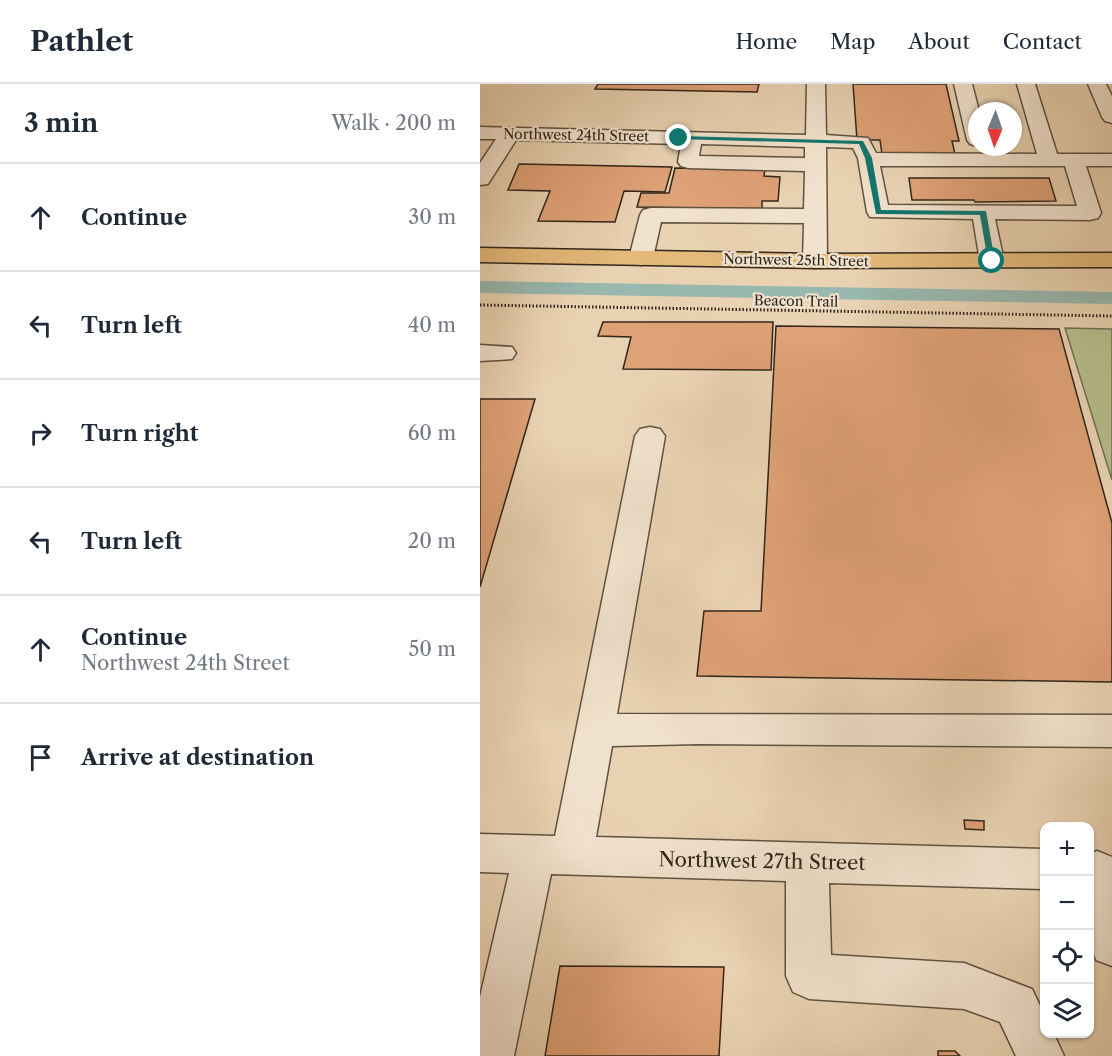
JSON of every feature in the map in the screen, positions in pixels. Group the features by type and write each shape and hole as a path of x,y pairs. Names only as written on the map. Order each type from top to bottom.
{"main road":[{"name":"Northwest 25th Street","path":"480,255 814,261 1112,260"}],"street":[{"path":"814,261 816,84"},
{"path":"963,84 968,104"},
{"path":"1026,84 1049,160"},
{"path":"1097,84 1112,117"},
{"name":"Northwest 24th Street","path":"480,133 861,142 868,158"},
{"path":"480,179 510,133"},
{"path":"692,138 688,162 815,165"},
{"path":"968,154 952,162 868,158 878,212 1090,213 1074,160"},
{"path":"1022,156 1049,160 1112,160"},
{"path":"983,213 992,261"},
{"path":"641,258 651,215 816,216"},
{"path":"490,1056 553,856 596,730 650,436"},
{"path":"596,730 699,728 1112,732"},
{"name":"Northwest 27th Street","path":"480,853 1040,869"},
{"path":"807,861 809,976 964,986 1016,1005 1040,1056"},
{"path":"1100,871 1112,944"}],"path":[{"name":"Beacon Trail","path":"480,306 1112,316"}],"green space":[{"path":"1065,328 1112,329 1112,480"}],"building":[{"path":"598,84 759,84 757,92 595,89"},
{"path":"853,84 946,84 959,141 952,141 955,154 882,154 880,140 857,140"},
{"path":"519,164 672,167 665,192 624,191 615,222 538,221 550,191 508,190"},
{"path":"675,168 765,169 764,176 780,177 778,201 762,201 762,209 637,207 641,193 669,193"},
{"path":"909,178 1049,178 1056,201 912,200"},
{"path":"603,322 773,322 771,370 623,369 631,337 598,336"},
{"path":"776,326 1059,329 1112,523 1112,682 697,676 704,611 761,611"},
{"path":"480,399 535,399 480,587"},
{"path":"964,820 984,821 984,830 965,829"},
{"path":"560,966 724,967 719,1056 545,1056"},
{"path":"938,1051 955,1051 960,1056 938,1056"}],"waterway":[{"path":"480,287 1112,298"}],"route":[{"path":"679,138 861,142 868,158 878,212 983,213 992,261"}]}
